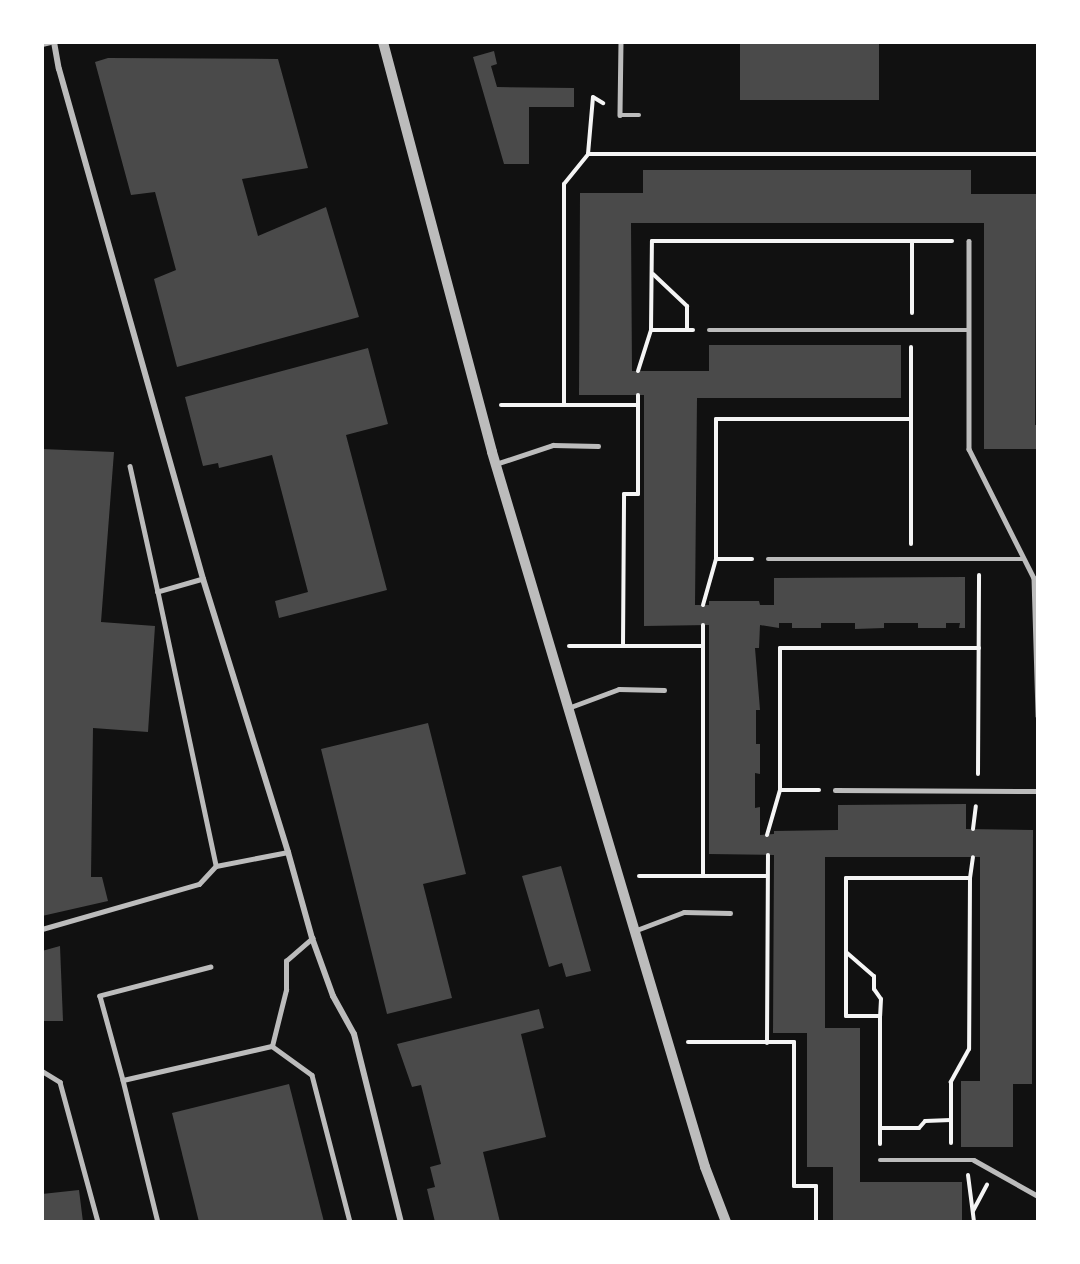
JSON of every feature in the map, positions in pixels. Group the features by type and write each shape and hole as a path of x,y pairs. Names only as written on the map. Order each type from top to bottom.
{"street":[{"path":"52,42 203,579 288,852 312,938 333,996 354,1034 401,1222"},
{"path":"383,42 496,464 705,1167 726,1222"}],"lane":[{"path":"42,44 52,42"},
{"path":"621,42 620,115 639,115"},
{"path":"969,241 969,449 1034,578 1038,716"},
{"path":"709,330 969,330"},
{"path":"496,464 553,445 598,446"},
{"path":"130,466 216,866"},
{"path":"768,559 1024,559"},
{"path":"158,592 203,579"},
{"path":"568,708 619,690 664,690"},
{"path":"835,790 1038,791"},
{"path":"42,929 199,884 216,866 288,852"},
{"path":"634,931 684,912 730,913"},
{"path":"272,1046 286,990 286,962 312,938"},
{"path":"158,1222 100,996 211,967"},
{"path":"123,1080 272,1046 312,1075 350,1222"},
{"path":"42,1071 60,1082 98,1222"},
{"path":"880,1160 974,1160 1038,1196"}],"path":[{"path":"564,405 564,184 588,154 593,97 620,115"},
{"path":"588,154 1038,154"},
{"path":"638,371 651,330 652,241 969,241"},
{"path":"911,559 912,241"},
{"path":"652,273 687,306 687,330"},
{"path":"651,330 709,330"},
{"path":"623,646 624,494 638,494 638,395"},
{"path":"479,405 638,405"},
{"path":"703,605 716,559 716,419 911,419"},
{"path":"716,559 768,559"},
{"path":"974,830 978,791 979,559"},
{"path":"703,625 703,876"},
{"path":"550,646 703,646"},
{"path":"767,835 780,790 780,648 979,648"},
{"path":"780,790 835,790"},
{"path":"766,1042 768,855"},
{"path":"951,1160 951,1082 969,1048 970,878 973,857"},
{"path":"618,876 767,876"},
{"path":"880,1016 846,1016 846,878 970,878"},
{"path":"846,952 874,976 874,989 880,999 880,1160"},
{"path":"668,1042 794,1042 794,1186 816,1186 816,1222"},
{"path":"880,1128 919,1128 925,1121 951,1120"},
{"path":"966,1160 974,1222"}],"building":[{"path":"740,42 879,42 879,100 740,100"},
{"path":"494,51 497,64 491,66 497,87 574,88 574,107 529,107 529,164 504,164 473,57"},
{"path":"108,58 278,59 308,168 242,179 258,236 326,207 359,317 177,367 154,279 176,270 155,192 131,195 95,62"},
{"path":"643,170 971,170 971,194 1038,194 1035,425 1038,425 1038,449 984,449 984,223 631,223 632,371 709,371 709,345 901,345 901,398 697,398 695,605 709,605 709,601 759,601 760,605 774,605 774,578 965,577 965,628 959,628 960,623 946,623 946,628 918,628 918,623 884,623 884,628 855,629 855,623 821,623 821,628 792,628 792,623 779,623 779,628 760,625 759,648 755,648 760,710 756,710 756,744 760,744 760,774 755,773 755,808 760,807 760,835 774,834 774,831 838,830 838,805 966,804 966,829 1033,830 1032,1084 1013,1084 1013,1147 961,1147 961,1081 980,1081 980,857 825,857 825,1028 860,1028 860,1182 962,1182 962,1222 833,1222 833,1167 807,1167 807,1033 773,1033 774,855 709,854 709,625 644,626 644,395 579,395 580,193 643,193"},
{"path":"368,348 388,424 346,435 387,590 279,618 275,601 308,592 272,455 219,468 218,463 203,466 185,397"},
{"path":"42,449 114,452 101,622 155,626 148,732 93,728 91,877 102,877 108,901 42,916"},
{"path":"428,723 466,874 423,884 452,998 387,1014 321,749"},
{"path":"561,866 591,971 566,977 562,963 549,967 522,876"},
{"path":"60,946 63,1021 42,1021 42,951"},
{"path":"539,1009 544,1028 521,1034 546,1137 483,1152 500,1222 435,1222 427,1189 435,1187 430,1167 441,1164 421,1085 412,1087 397,1044"},
{"path":"289,1084 324,1222 199,1222 172,1113"},
{"path":"79,1190 83,1222 42,1222 42,1194"}]}
